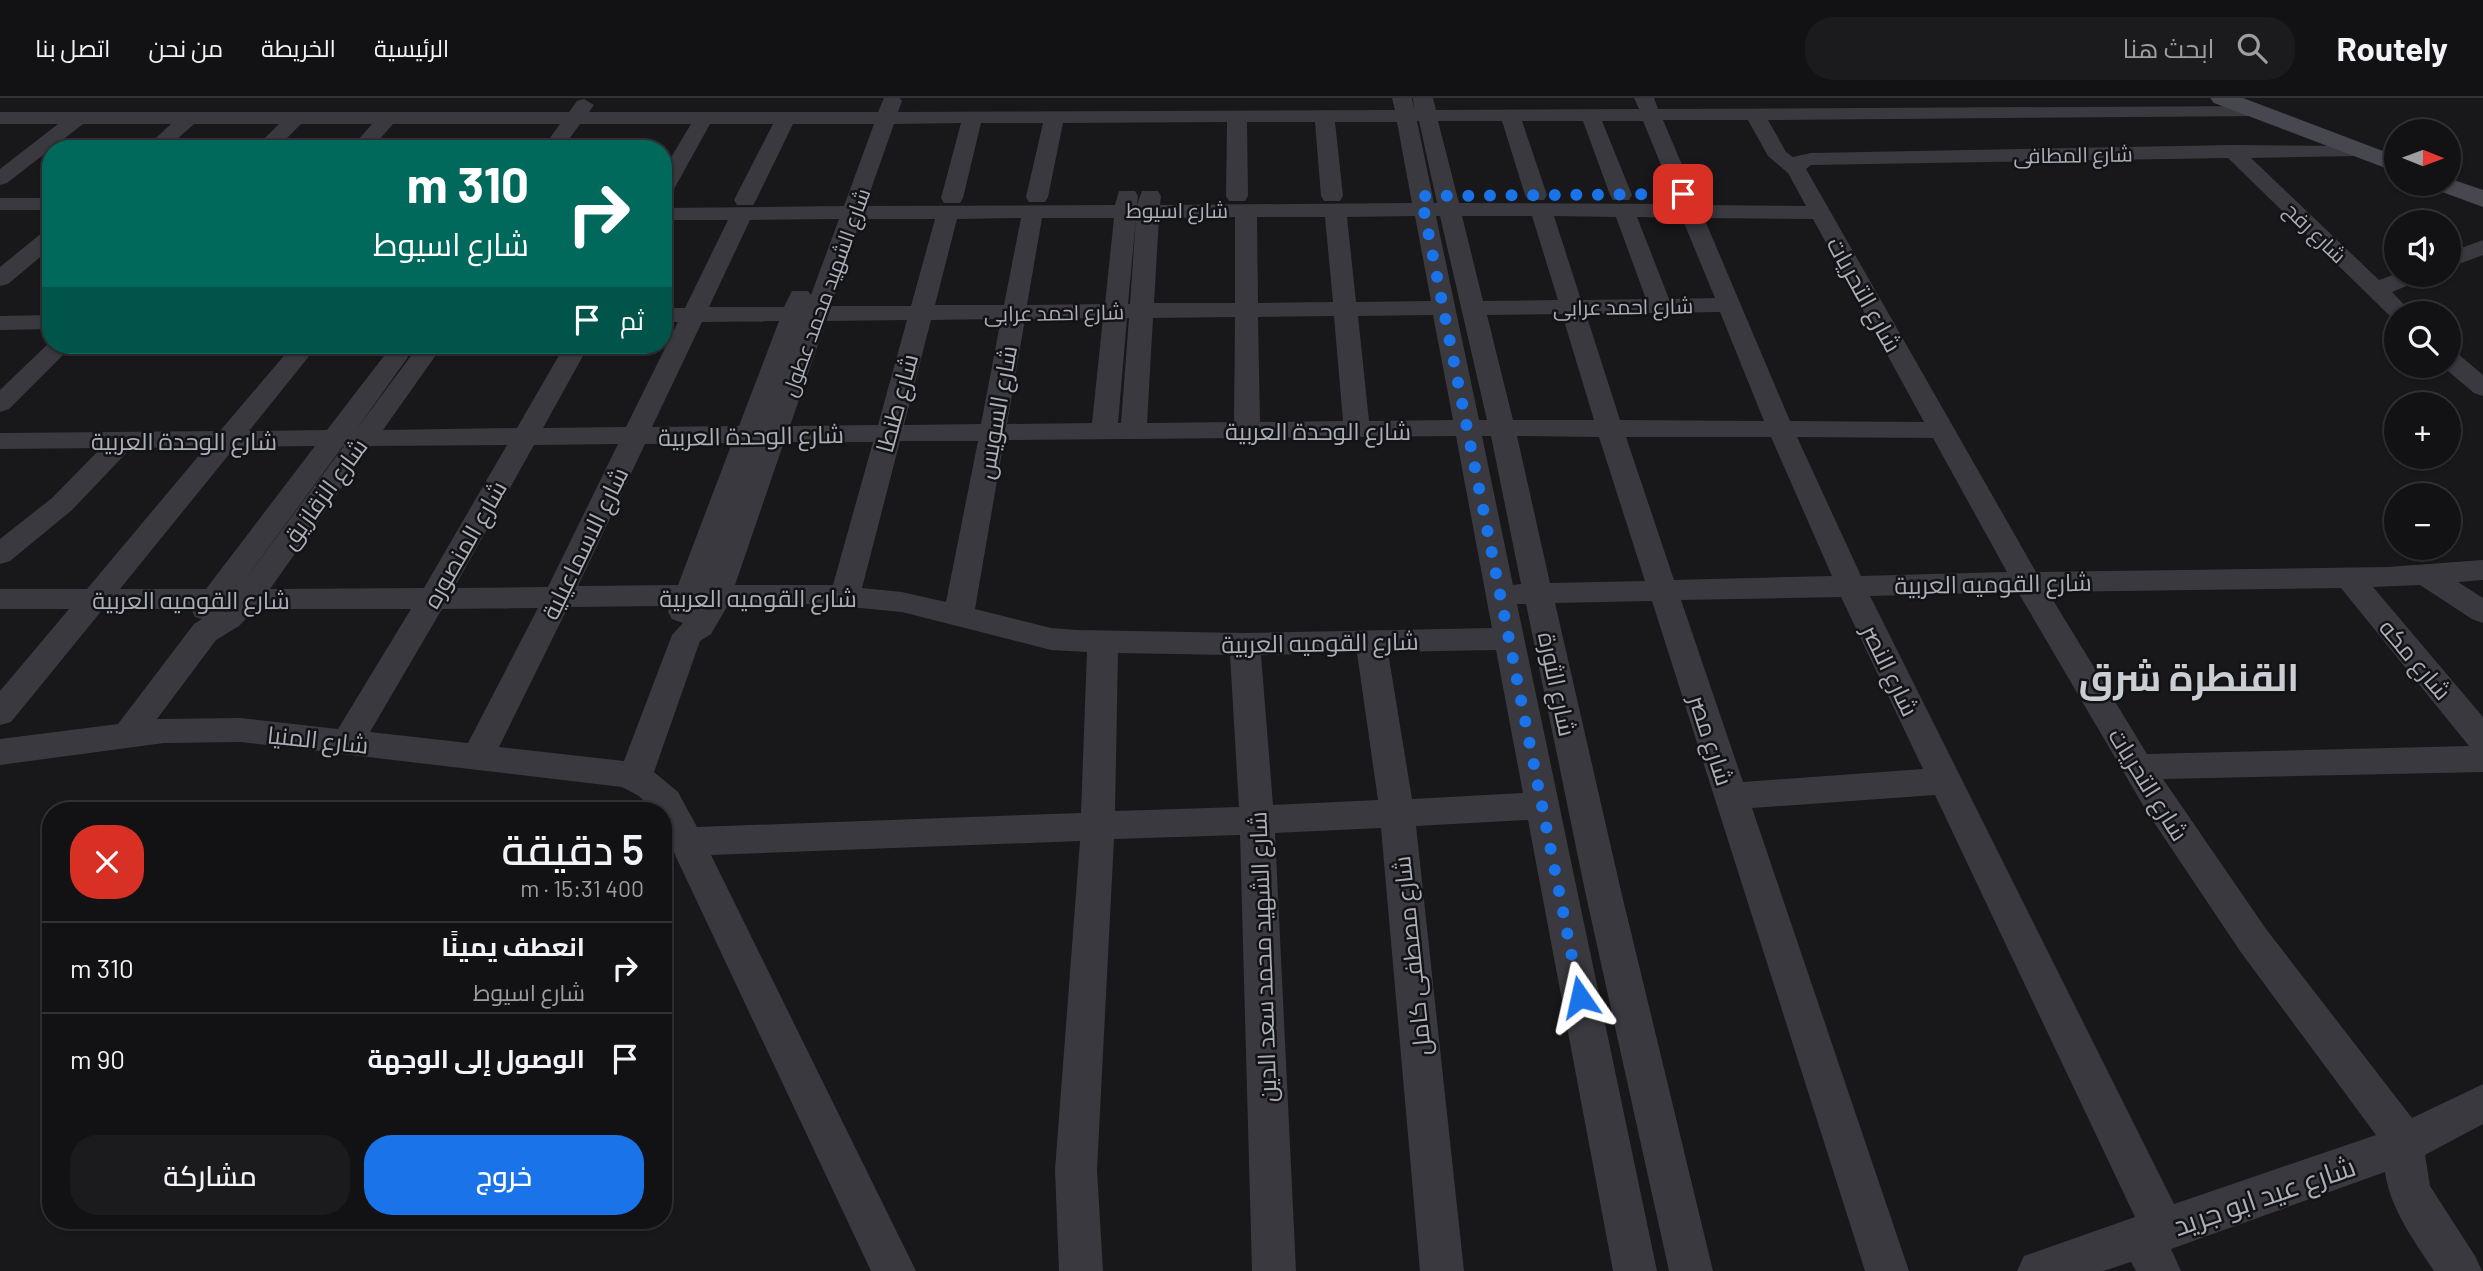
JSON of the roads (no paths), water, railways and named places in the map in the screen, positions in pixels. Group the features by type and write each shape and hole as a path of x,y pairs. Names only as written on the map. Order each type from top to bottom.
{"main road":[{"path":"2224,98 2384,160"},
{"path":"2461,191 2483,199"}],"street":[{"path":"1657,105 1754,113 2017,100 2224,98"},
{"path":"4,118 78,118 190,110 308,108 1507,106 1825,100 2257,111"},
{"path":"4,118 123,103 190,110"},
{"path":"1914,104 1951,157"},
{"path":"1586,105 1660,306"},
{"name":"شارع النصر","path":"1657,105 1687,202 1780,428 1851,587 1946,781 2155,1246"},
{"path":"1237,106 1246,310 1247,430"},
{"path":"1322,106 1357,429"},
{"name":"شارع الثورة","path":"1414,106 1459,308 1502,428 1603,891 1691,1271"},
{"name":"شارع مصر","path":"1507,106 1663,592 1887,1271"},
{"name":"شارع طنطا","path":"845,596 976,107"},
{"name":"شارع السويس","path":"959,614 1054,107"},
{"path":"274,140 308,108"},
{"path":"367,140 394,108"},
{"path":"561,140 592,108"},
{"path":"577,140 592,108"},
{"path":"672,172 703,108"},
{"name":"شارع الاسماعيلية","path":"477,757 635,437 789,108"},
{"name":"شارع الشهيد محمد عطول","path":"635,777 687,635 706,617 703,596 880,108"},
{"path":"162,140 190,110"},
{"name":"شارع التحريات","path":"1754,113 1778,156 1796,169 2027,582 2138,766 2232,910 2392,1120 2404,1144 2410,1190 2460,1271"},
{"path":"49,140 78,118"},
{"path":"0,178 42,146"},
{"name":"شارع المطافى","path":"1796,169 1799,162 1811,159 2356,150"},
{"name":"شارع رفح","path":"2232,151 2387,301"},
{"name":"شارع اسيوط","path":"672,202 743,206 1687,202 1820,213"},
{"path":"1104,431 1116,311 1138,203"},
{"path":"1133,431 1142,311 1138,203"},
{"path":"0,204 42,204"},
{"name":"شارع اسيوط","path":"672,213 743,206"},
{"path":"0,216 42,216"},
{"path":"0,279 42,244"},
{"path":"2461,256 2483,247"},
{"path":"2375,290 2384,286"},
{"name":"شارع احمد عرابى","path":"672,315 1729,305"},
{"name":"شارع الثورة","path":"1459,308 1468,428 1635,1271"},
{"path":"0,323 42,322"},
{"path":"0,404 52,354"},
{"path":"0,713 299,354"},
{"name":"شارع الزقازيق","path":"205,632 202,625 203,614 398,354"},
{"name":"شارع الزقازيق","path":"128,735 205,632 228,618 246,599 424,354"},
{"name":"شارع المنصوره","path":"347,742 433,598 572,354"},
{"path":"2461,369 2483,388"},
{"name":"شارع الوحدة العربية","path":"0,441 1468,428 1941,430"},
{"path":"0,554 62,504 124,440"},
{"name":"شارع القوميه العربية","path":"1502,595 2027,582 2349,578 2483,570"},
{"path":"2426,575 2483,612"},
{"name":"شارع مكه","path":"2349,578 2483,740"},
{"name":"شارع القوميه العربية","path":"0,599 845,596 902,602 1051,639 1245,644 1511,639"},
{"path":"1081,1271 1076,1170 1098,824 1104,642"},
{"name":"شارع مصطفى كامل","path":"1371,642 1397,812 1442,1271"},
{"name":"شارع الشهيد محمد سعد الدين","path":"1245,644 1257,820 1274,1271"},
{"name":"شارع المنيا","path":"0,752 128,735 241,730 635,777"},
{"path":"2138,766 2483,759"},
{"path":"635,777 649,784 667,802"},
{"path":"1731,796 1946,781"},
{"path":"686,842 1542,806"},
{"path":"672,813 894,1271"},
{"name":"شارع عيد ابو جريد","path":"2039,1271 2155,1246 2404,1144 2483,1103"}],"district":[{"name":"القنطرة شرق","path":"2189,676"}]}
